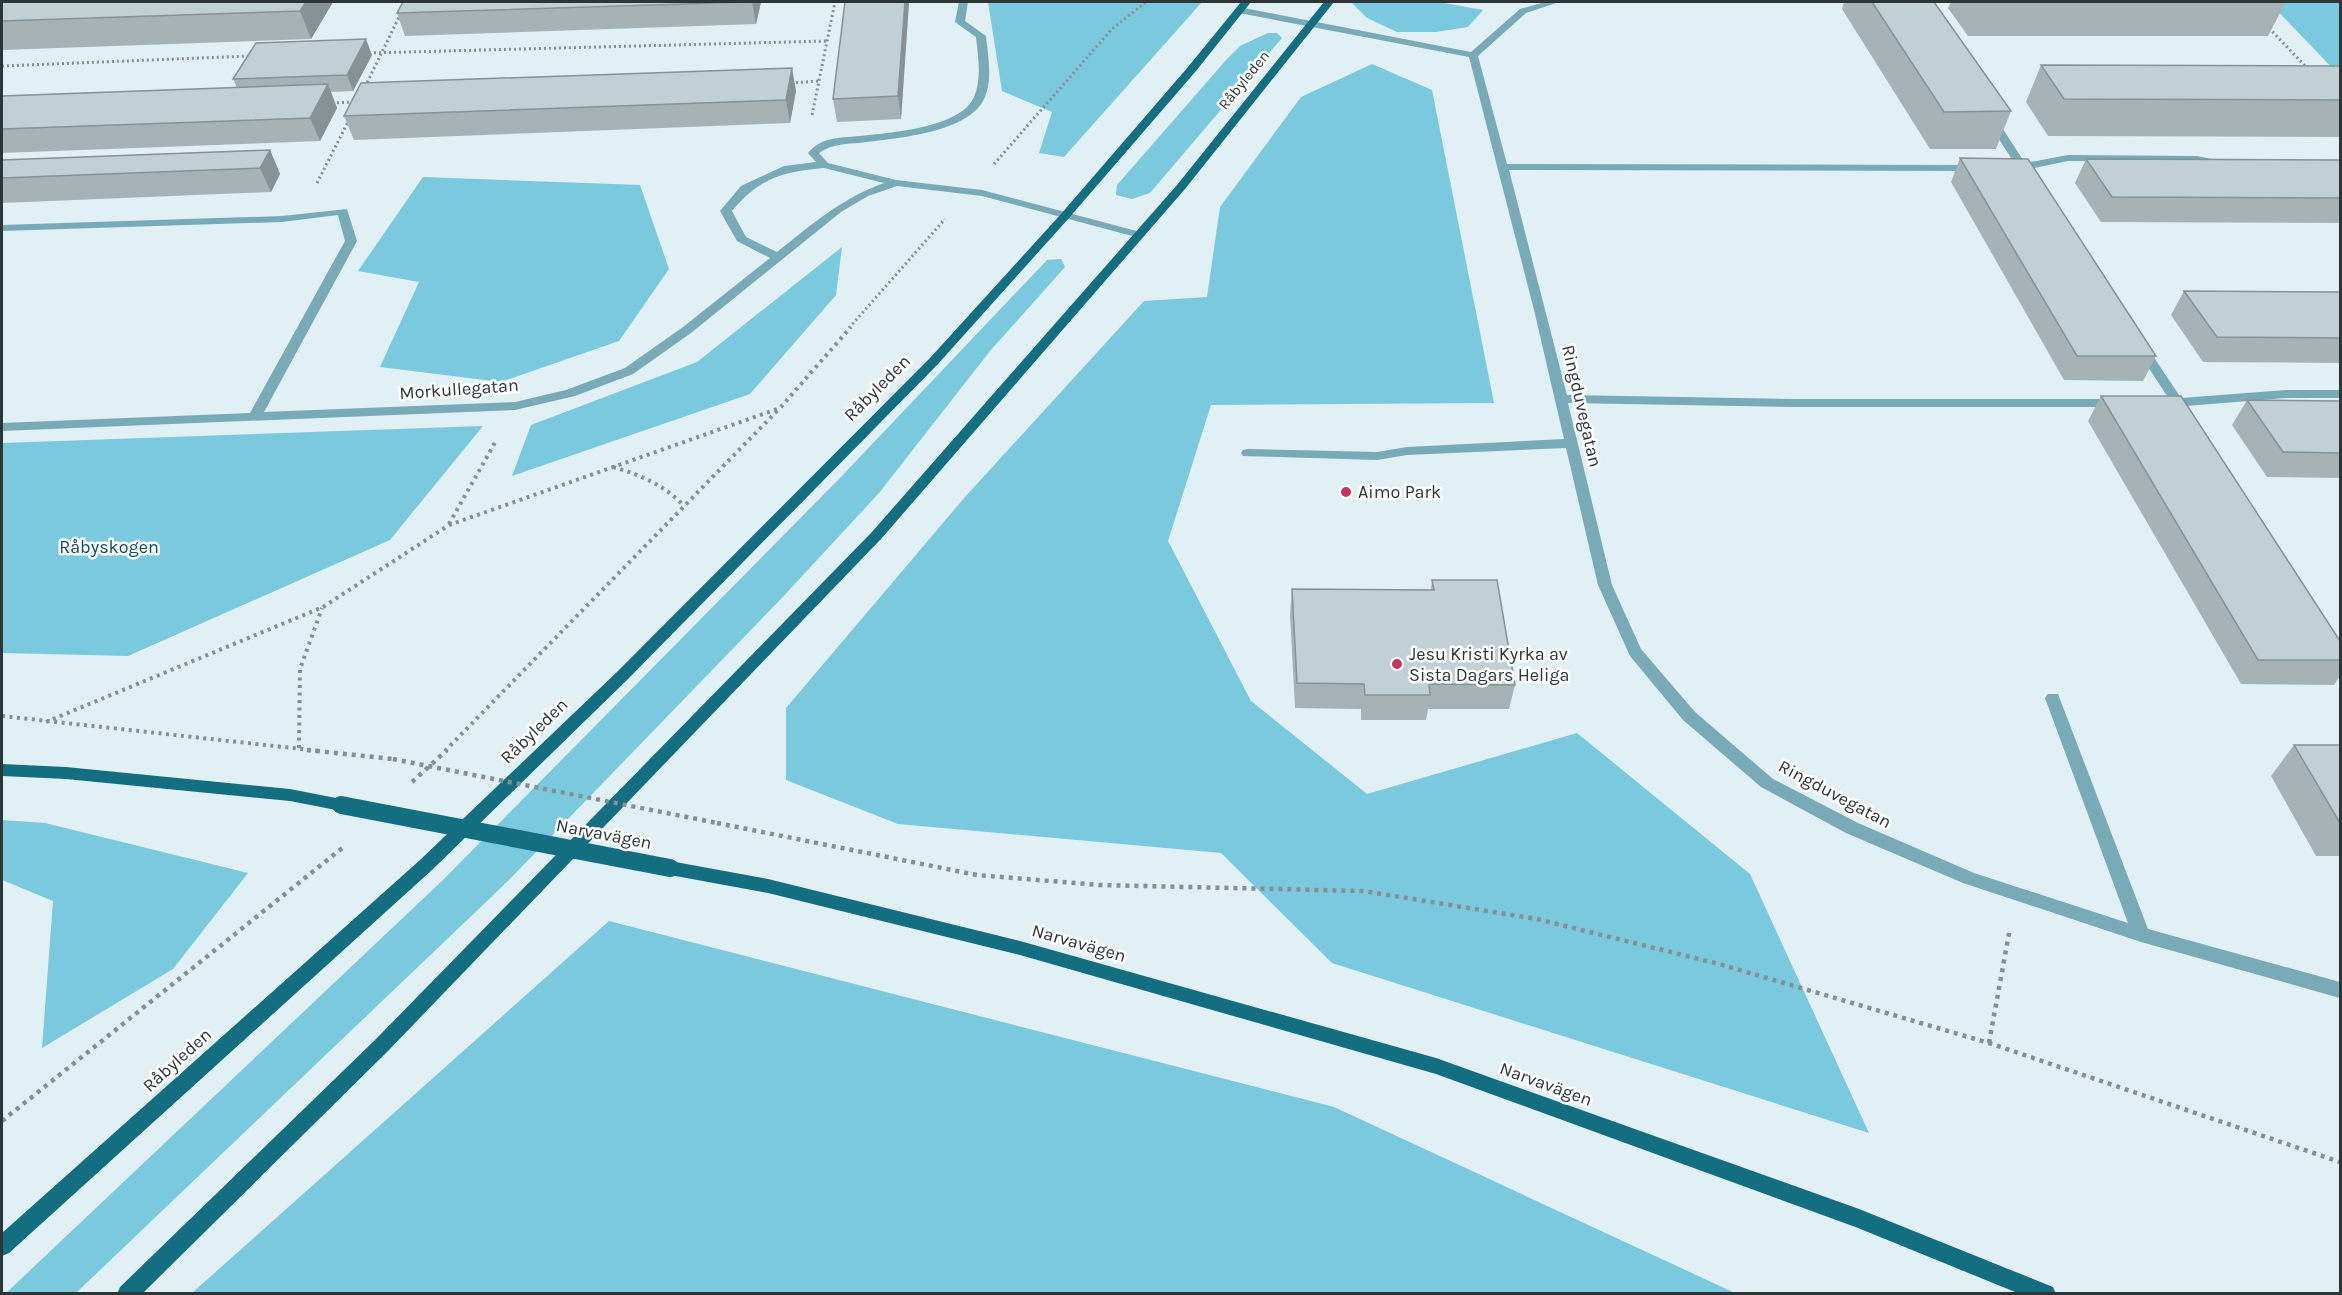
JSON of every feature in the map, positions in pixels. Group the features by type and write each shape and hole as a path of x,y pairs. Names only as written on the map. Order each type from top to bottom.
{"main road":[{"name":"Råbyleden","path":"127,1293 382,1045 876,536 1140,235 1329,2"},
{"name":"Råbyleden","path":"2,1246 426,865 588,708 934,360 1065,216 1192,69 1243,6"},
{"name":"Narvavägen","path":"2,761 66,772 290,795 768,886 1020,948 1436,1066 1859,1219 2046,1293"},
{"name":"Narvavägen","path":"2,770 66,772"}],"street":[{"path":"824,165 813,153 826,143 925,131 955,121 978,102 983,71 981,36 960,22 963,2"},
{"path":"1243,6 1311,25 1473,56 1523,11 1554,2"},
{"name":"Ringduvegatan","path":"1473,56 1540,310 1605,585 1635,652 1689,716 1767,783 1852,828 1969,878 2141,935 2340,990"},
{"path":"1983,106 2036,187"},
{"path":"1501,167 2023,168 2068,158 2197,159 2238,166"},
{"path":"778,257 741,239 726,211 745,188 788,168 824,165 896,183"},
{"name":"Morkullegatan","path":"2,427 515,406 570,393 629,371 687,330 837,210 864,194 896,183 969,191 1065,216"},
{"path":"2,228 282,219 343,211 351,241 254,418"},
{"path":"1065,216 1140,235"},
{"path":"2133,334 2191,423"},
{"path":"2155,403 2286,394 2340,394"},
{"path":"1561,399 2132,403"},
{"path":"1248,453 1377,456 1407,451 1570,443"},
{"path":"2052,698 2141,935"}],"path":[{"path":"813,153 809,131 835,2"},
{"path":"46,722 323,607 448,525 780,408 1112,29 1146,2"},
{"path":"363,92 402,12"},
{"path":"2268,27 2308,69"},
{"path":"369,52 827,41"},
{"path":"2,66 251,56"},
{"path":"783,83 819,81"},
{"path":"322,103 358,102 315,187 343,211"},
{"path":"448,525 515,406"},
{"path":"612,467 649,477 671,491 684,506"},
{"path":"299,748 300,669 323,607"},
{"path":"2,716 393,759 977,875 1099,885 1362,891 1455,904 1537,920 1719,964 1989,1043 2340,1162"},
{"path":"1989,1043 2016,894"}],"green space":[{"path":"988,2 1202,2 1064,157 1039,153 1052,112 1002,91"},
{"path":"1353,2 1439,2 1483,10 1468,27 1436,32 1397,32 1367,18"},
{"path":"2269,2 2340,2 2340,76"},
{"path":"1268,33 1277,33 1282,38 1150,193 1132,199 1116,195 1117,185 1227,59 1240,46"},
{"path":"1372,64 1432,90 1494,403 1211,405 1168,541 1251,701 1367,794 1577,733 1750,874 1869,1133 1332,963 1221,853 898,824 786,780 786,708 965,497 1144,301 1207,297 1220,207 1301,97"},
{"path":"423,177 640,185 669,269 619,341 501,382 380,367 419,282 358,271"},
{"path":"842,247 836,295 750,394 512,476 531,425 697,362"},
{"path":"1061,259 1065,267 990,351 879,493 779,601 508,881 76,1293 5,1294 444,879 839,479 1047,260"},
{"name":"Råbyskogen","path":"483,426 390,540 128,656 2,653 2,443"},
{"path":"2,820 45,823 248,873 173,969 42,1048 53,901 2,880"},
{"path":"609,921 1334,1107 1735,1293 192,1293"}],"building":[{"path":"2,2 306,2 300,11 2,21"},
{"path":"403,2 748,2 397,13"},
{"path":"845,2 905,2 898,96 833,99"},
{"path":"1872,2 1934,2 2011,111 1944,112"},
{"path":"366,39 347,75 233,79 256,43"},
{"path":"2041,65 2340,66 2340,100 2064,99"},
{"path":"792,68 786,100 344,116 361,83"},
{"path":"328,84 310,118 2,129 2,96"},
{"path":"270,150 260,168 2,178 2,160"},
{"path":"1960,158 2028,159 2156,356 2077,356"},
{"path":"2086,159 2340,160 2340,198 2112,197"},
{"path":"2184,291 2340,292 2340,338 2217,337"},
{"path":"2101,396 2181,396 2340,641 2340,660 2258,660"},
{"path":"2247,400 2340,401 2340,453 2283,452"},
{"path":"1432,580 1497,580 1515,685 1429,684 1430,695 1365,695 1364,684 1297,683 1292,589 1434,590"},
{"path":"2294,745 2340,745 2340,823"}],"place":[{"name":"Aimo Park","path":"1346,492"},
{"name":"Jesu Kristi Kyrka av Sista Dagars Heliga","path":"1397,664"}]}
